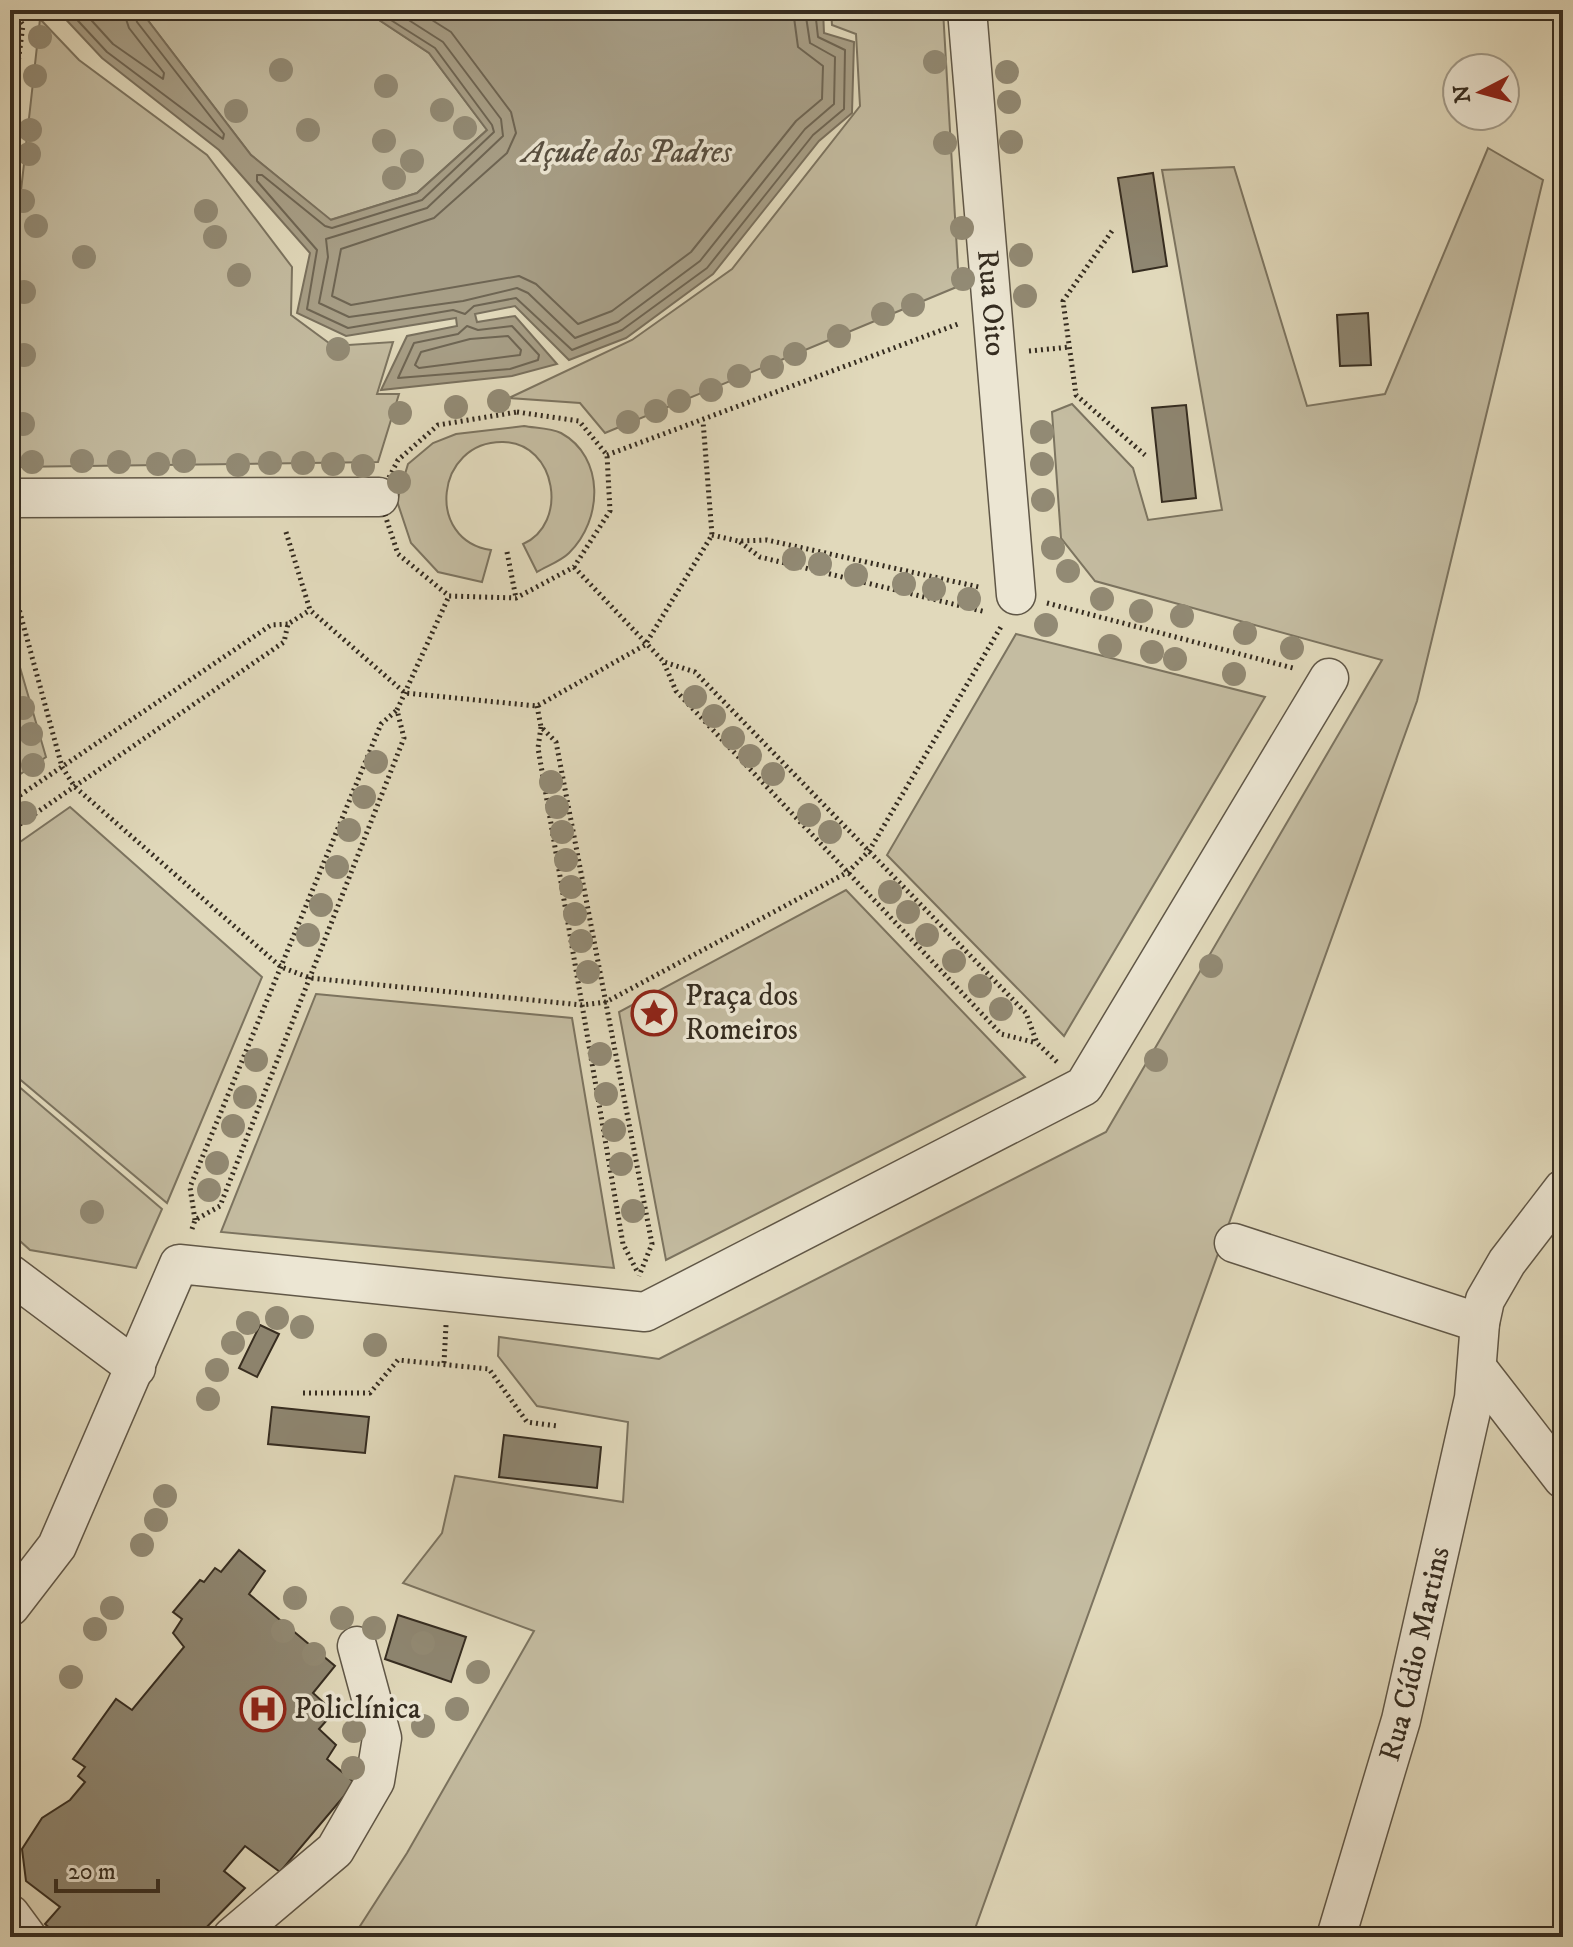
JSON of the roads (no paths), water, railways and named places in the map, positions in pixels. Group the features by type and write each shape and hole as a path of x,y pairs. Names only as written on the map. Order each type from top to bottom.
{"street":[{"name":"Rua Oito","path":"967,10 993,310 1011,606"},
{"path":"10,498 379,497"},
{"path":"10,1607 57,1546 179,1264 645,1312 1084,1086 1329,678"},
{"name":"Rua Cídio Martins","path":"1336,1937 1401,1720 1474,1398 1480,1323 1485,1300 1507,1262 1563,1189"},
{"path":"1234,1243 1480,1323"},
{"path":"10,1274 136,1368"},
{"path":"1478,1369 1563,1479"},
{"path":"232,1937 335,1850 375,1781 382,1738 357,1646"},
{"path":"10,1914 27,1937"}],"water":[{"name":"Açude dos Padres","path":"57,10 140,10 251,155 331,220 417,193 487,130 429,53 364,10 823,10 824,33 854,42 852,113 819,141 713,274 626,338 569,360 515,306 475,314 477,322 515,316 557,364 512,376 381,390 407,336 457,326 456,318 346,336 297,313 310,253 219,150 102,58"}],"place":[{"name":"Praça dos Romeiros","path":"654,1013"},
{"name":"Policlínica","path":"263,1709"}]}
